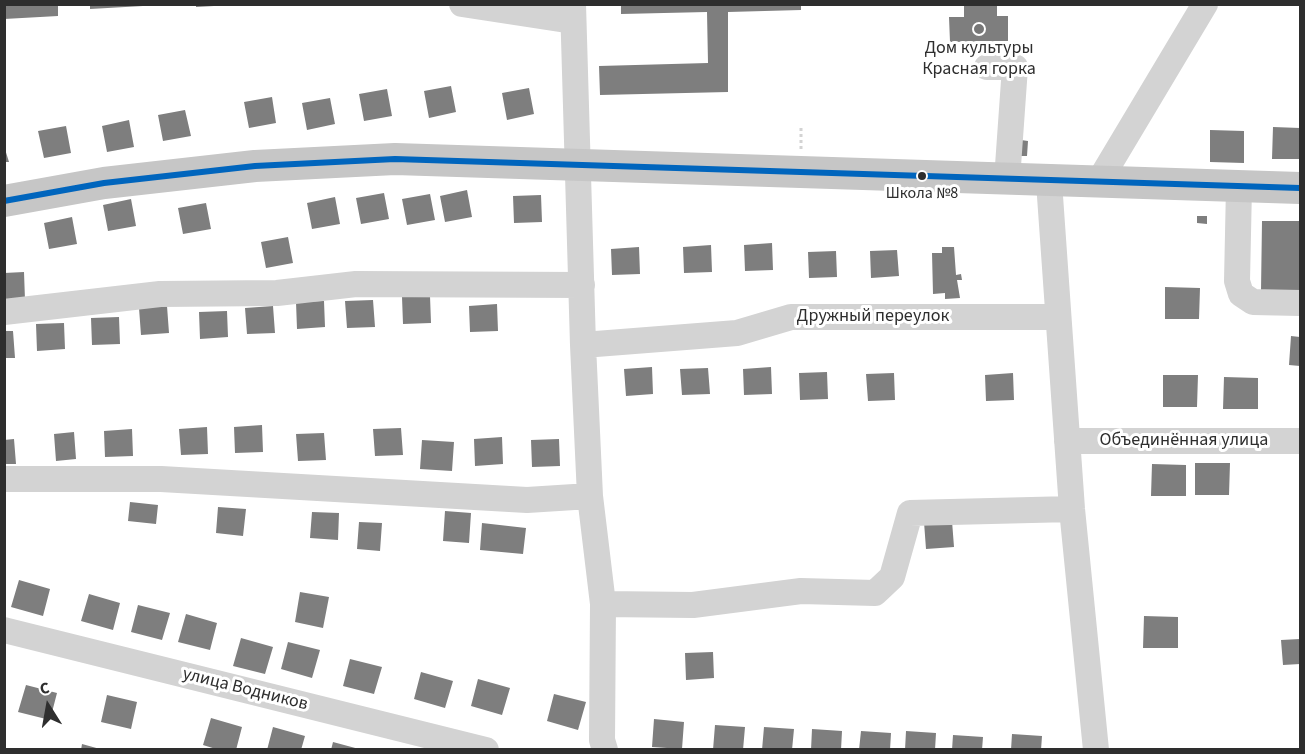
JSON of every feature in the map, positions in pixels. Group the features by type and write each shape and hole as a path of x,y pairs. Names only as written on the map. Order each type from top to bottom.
{"main road":[{"path":"4,201 104,183 255,166 395,159 577,163 1049,182 1300,188"}],"street":[{"path":"462,4 573,13 583,345 590,496 603,604 602,740 605,750"},
{"path":"1098,183 1205,4"},
{"path":"987,68 1015,67 1007,180"},
{"path":"1049,182 1066,441 1096,750"},
{"path":"1239,187 1238,288 1245,298 1253,302 1300,303"},
{"path":"4,312 160,294 277,293 356,284 582,285"},
{"name":"Дружный переулок","path":"583,345 738,333 791,317 1057,316"},
{"name":"Объединённая улица","path":"1066,441 1300,441"},
{"path":"4,479 161,479 527,500 590,496"},
{"path":"603,604 693,605 801,591 876,593 892,577 910,513 1072,509"},
{"name":"улица Водников","path":"4,630 486,750"}],"building":[{"path":"4,4 58,4 58,16 4,19"},
{"path":"90,4 143,4 143,6 90,9"},
{"path":"196,4 214,4 214,6 196,7"},
{"path":"621,4 801,4 801,10 728,12 728,92 600,95 599,66 708,63 707,12 621,14"},
{"name":"Дом культуры Красная горка","path":"964,4 997,4 997,16 1008,16 1008,41 950,42 949,17 964,17"},
{"path":"451,86 456,112 429,118 424,91"},
{"path":"529,88 534,114 507,120 502,93"},
{"path":"387,89 392,116 364,121 359,94"},
{"path":"272,97 276,123 249,128 244,102"},
{"path":"330,98 335,124 307,130 302,103"},
{"path":"185,110 191,136 163,141 158,115"},
{"path":"129,120 134,147 107,152 102,126"},
{"path":"66,126 71,153 44,158 38,131"},
{"path":"1273,127 1300,128 1300,159 1272,159"},
{"path":"1210,130 1244,131 1244,163 1210,162"},
{"path":"1021,140 1028,141 1027,156 1021,156"},
{"path":"4,146 9,162 4,162"},
{"path":"467,190 472,217 445,222 440,196"},
{"path":"384,193 389,219 361,224 356,198"},
{"path":"430,194 435,220 407,225 402,199"},
{"path":"541,195 542,222 514,223 513,196"},
{"path":"335,197 340,224 312,229 307,203"},
{"path":"131,199 136,226 108,231 103,205"},
{"path":"206,203 211,229 183,234 178,208"},
{"path":"1197,216 1207,216 1207,224 1197,223"},
{"path":"72,217 77,244 49,249 44,223"},
{"path":"1262,221 1300,221 1300,292 1261,291"},
{"path":"288,237 293,263 266,268 261,242"},
{"path":"772,243 773,270 745,271 744,245"},
{"path":"711,245 712,272 684,273 683,247"},
{"path":"639,247 640,274 612,275 611,249"},
{"path":"942,247 954,247 956,275 961,274 962,280 957,280 960,298 945,299 945,293 933,294 932,253 942,253"},
{"path":"897,250 899,276 871,278 870,251"},
{"path":"836,251 837,277 809,278 808,252"},
{"path":"24,272 25,300 4,301 4,273"},
{"path":"1165,287 1200,288 1199,319 1165,319"},
{"path":"430,296 431,323 403,324 402,297"},
{"path":"373,300 375,327 347,328 345,301"},
{"path":"324,301 325,327 297,329 296,302"},
{"path":"497,304 498,331 470,332 469,306"},
{"path":"167,306 169,333 141,335 139,308"},
{"path":"273,306 275,333 247,334 245,308"},
{"path":"227,311 228,337 200,339 199,312"},
{"path":"119,317 120,344 92,345 91,318"},
{"path":"64,323 65,349 37,351 36,324"},
{"path":"4,331 13,331 15,358 4,358"},
{"path":"1291,336 1300,337 1300,366 1289,365"},
{"path":"652,367 653,394 626,396 624,369"},
{"path":"771,367 772,394 744,395 743,369"},
{"path":"708,368 710,394 682,395 680,369"},
{"path":"827,372 828,399 800,400 799,373"},
{"path":"894,373 895,400 868,401 866,374"},
{"path":"1013,373 1014,400 986,401 985,375"},
{"path":"1163,375 1198,375 1197,407 1163,407"},
{"path":"1224,377 1258,378 1258,409 1223,409"},
{"path":"262,425 263,452 235,453 234,427"},
{"path":"207,427 208,454 181,455 179,429"},
{"path":"401,428 403,455 375,456 373,429"},
{"path":"132,429 133,456 105,457 104,431"},
{"path":"74,432 76,459 56,461 54,434"},
{"path":"324,433 326,460 298,461 296,434"},
{"path":"502,437 503,464 475,466 474,439"},
{"path":"14,439 16,464 4,464 4,440"},
{"path":"559,439 560,466 532,467 531,440"},
{"path":"422,440 454,442 452,471 420,469"},
{"path":"1195,463 1230,463 1229,495 1195,495"},
{"path":"1152,464 1186,465 1186,496 1151,496"},
{"path":"130,502 158,505 156,524 128,521"},
{"path":"218,507 246,509 243,536 216,533"},
{"path":"445,511 471,513 469,543 443,541"},
{"path":"312,512 339,513 338,540 310,538"},
{"path":"952,521 954,547 926,549 924,522"},
{"path":"359,522 382,523 380,551 357,549"},
{"path":"482,523 526,528 523,554 480,550"},
{"path":"19,580 50,589 43,616 11,607"},
{"path":"300,592 329,597 323,628 295,622"},
{"path":"89,594 120,603 113,630 81,621"},
{"path":"138,605 170,613 162,640 131,632"},
{"path":"186,614 217,623 210,650 178,642"},
{"path":"1144,616 1178,617 1178,648 1143,648"},
{"path":"241,638 273,647 265,674 233,666"},
{"path":"1300,639 1300,664 1283,665 1281,640"},
{"path":"288,642 320,650 312,678 281,669"},
{"path":"713,652 714,678 686,680 685,653"},
{"path":"350,659 382,667 374,694 343,686"},
{"path":"421,672 453,681 445,708 414,699"},
{"path":"478,679 510,688 502,715 471,706"},
{"path":"26,685 57,693 50,720 18,712"},
{"path":"554,694 586,702 578,730 547,721"},
{"path":"107,695 137,702 131,729 101,722"},
{"path":"211,718 242,727 236,750 219,750 203,745"},
{"path":"654,719 684,722 682,749 652,747"},
{"path":"715,725 745,727 743,750 713,750"},
{"path":"273,727 305,736 301,750 267,750"},
{"path":"764,727 794,729 792,750 762,750"},
{"path":"812,729 842,731 841,750 811,750"},
{"path":"861,731 891,733 890,750 859,750"},
{"path":"906,731 936,733 935,750 905,750"},
{"path":"1012,734 1042,736 1041,750 1011,750"},
{"path":"953,735 983,737 982,750 952,750"},
{"path":"333,742 359,749 359,750 331,750"},
{"path":"82,744 100,749 100,750 81,750"}],"transit line":[{"path":"4,201 104,183 255,166 395,159 1300,188"}],"place":[{"name":"Дом культуры Красная горка","path":"979,29"},
{"name":"Школа №8","path":"922,176"}]}
